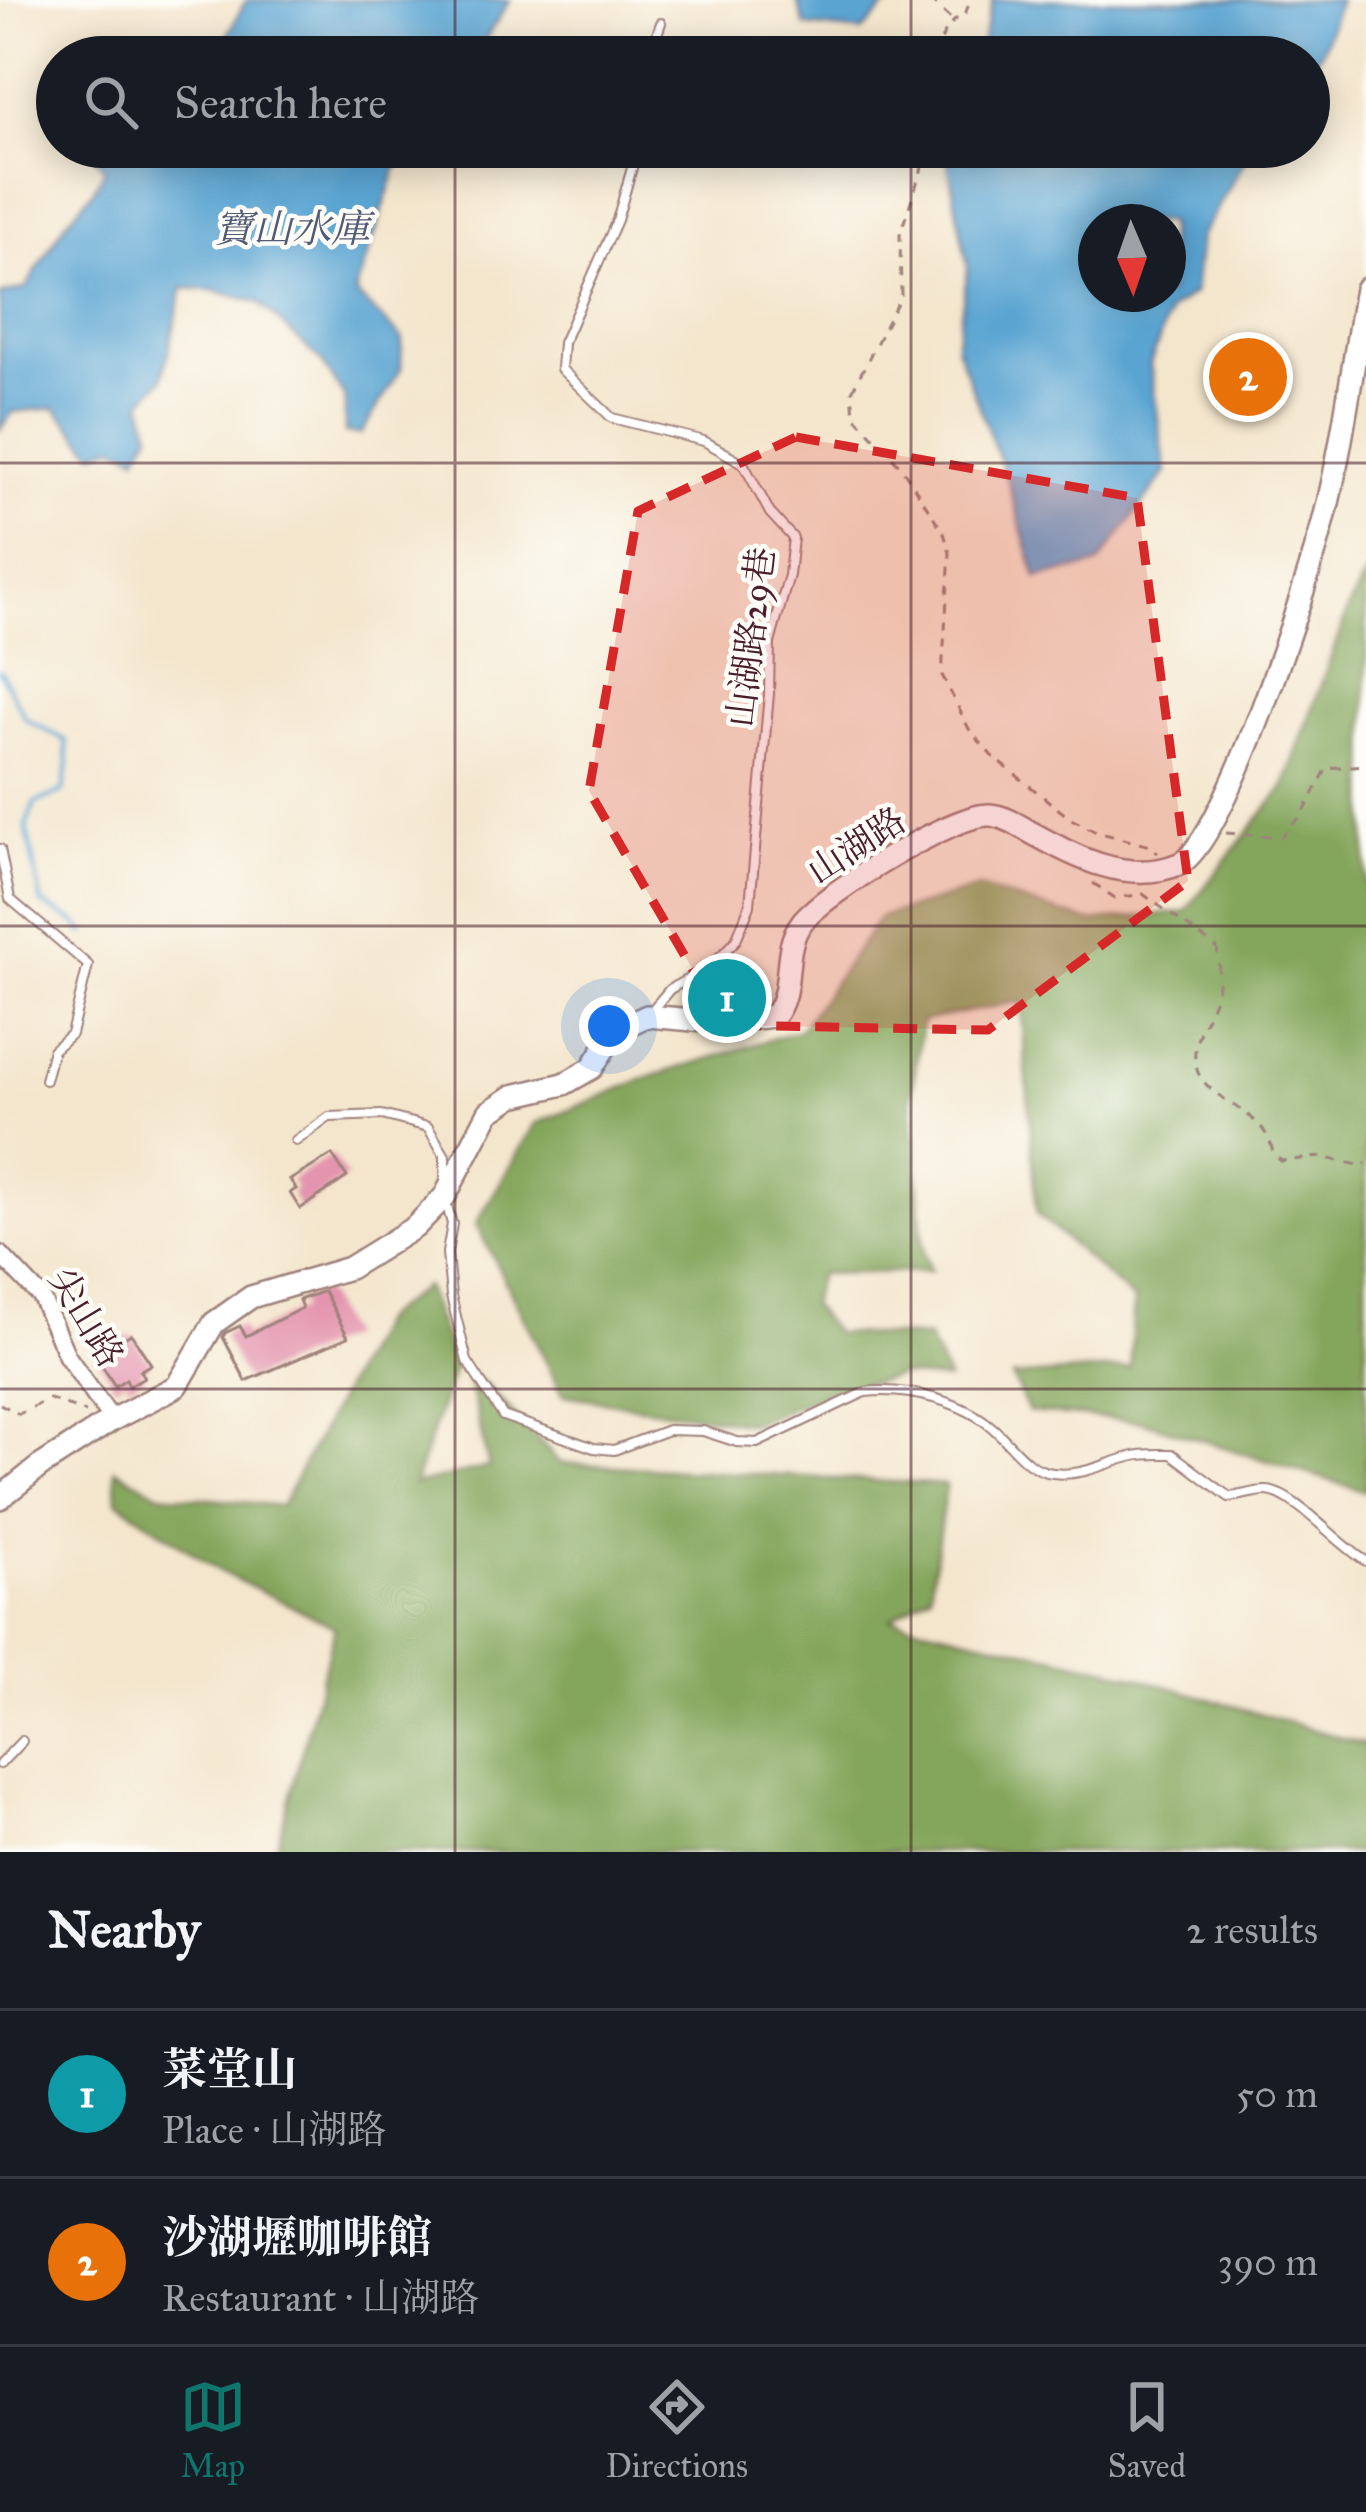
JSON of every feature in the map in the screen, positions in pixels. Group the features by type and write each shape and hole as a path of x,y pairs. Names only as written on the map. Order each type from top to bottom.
{"street":[{"path":"1173,866 1183,862 1210,832 1245,750 1323,522 1366,289"},
{"name":"山湖路","path":"647,1016 716,1022 774,1016 784,1001 789,946 803,921 887,860 961,820 991,815 1007,820 1104,867 1144,872 1173,866"},
{"path":"0,1498 108,1423 177,1386 214,1323 251,1297 349,1268 416,1227 445,1196 489,1112 513,1096 578,1076 592,1067 623,1028 647,1016"},
{"name":"尖山路","path":"0,1254 41,1297 67,1356 108,1423"}],"lane":[{"path":"657,36 662,23"},
{"name":"山湖路29巷","path":"632,168 617,220 563,344 561,369 611,418 704,441 743,463 770,513 793,538 789,575 770,643 749,905 736,940 710,967 670,989 647,1016"},
{"path":"0,849 10,899 88,965 71,1034 52,1050 45,1080"},
{"path":"296,1141 329,1117 382,1115 428,1127 445,1156 445,1196 452,1224 451,1296 467,1360 502,1416 594,1448 614,1450 668,1430 704,1431 757,1443 865,1392 898,1393 964,1409 993,1428 1035,1468 1054,1474 1079,1473 1135,1456 1172,1454 1229,1497 1270,1491 1294,1500 1326,1533 1366,1561"},
{"path":"0,1764 22,1742"}],"path":[{"path":"930,0 953,20"},
{"path":"946,36 970,0"},
{"path":"922,168 900,233 901,296 852,391 854,415 901,467 944,533 950,554 942,674 969,729 992,755 1071,819 1097,832 1150,846 1173,866"},
{"path":"1210,832 1281,836 1303,814 1327,768 1366,765"},
{"path":"1083,877 1115,898 1143,894 1217,948 1217,992 1195,1049 1203,1084 1257,1122 1281,1161 1321,1157 1366,1163"},
{"path":"710,967 727,978 727,998"},
{"path":"0,1404 19,1414 50,1399 79,1407 108,1423"}],"highlighted area":[{"path":"796,437 1137,498 1188,881 988,1030 725,1025 589,791 638,511"}],"green space":[{"path":"1366,573 1366,1492 1141,1421 1029,1412 1012,1377 1130,1368 1134,1300 1037,1214 1021,1001 922,1021 911,1098 924,1253 930,1271 819,1274 810,1305 835,1333 928,1338 948,1380 902,1375 824,1394 752,1424 563,1395 476,1224 535,1124 644,1079 800,1030 880,917 979,888 1090,922 1185,912 1284,787 1349,607"},
{"path":"425,1286 455,1366 414,1485 489,1467 467,1373 487,1386 560,1463 946,1485 930,1593 891,1619 1112,1670 1366,1745 1366,1852 275,1852 335,1627 223,1573 117,1501 115,1469 160,1494 281,1506 380,1320"}],"water":[{"path":"246,0 510,0 487,36 227,36"},
{"path":"797,0 893,0 862,32 805,26"},
{"path":"993,0 1339,0 1327,36 984,36"},
{"name":"寶山水庫","path":"397,168 355,293 402,338 401,369 361,434 345,433 345,398 322,362 258,302 183,288 162,380 142,401 151,433 137,456 114,445 94,453 55,408 13,412 0,430 0,295 26,288 105,170"},
{"path":"949,168 1241,168 1200,237 1194,293 1186,299 1186,204 1078,204 1078,312 1169,312 1150,364 1166,472 1098,565 1037,578 1008,482 956,346 968,269"}],"building":[{"path":"332,1155 347,1177 300,1209 290,1193 296,1189 290,1180"},
{"path":"324,1291 348,1337 246,1381 225,1333 240,1326 246,1336 302,1308 299,1300"},
{"path":"131,1334 151,1364 140,1371 144,1377 129,1386 126,1379 115,1386 95,1355"}],"waterway":[{"path":"0,671 26,719 66,741 63,792 35,803 26,826 42,904 75,922 84,933"}],"place":[{"name":"沙湖壢咖啡館","path":"1248,377"},
{"name":"菜堂山","path":"727,998"}]}
